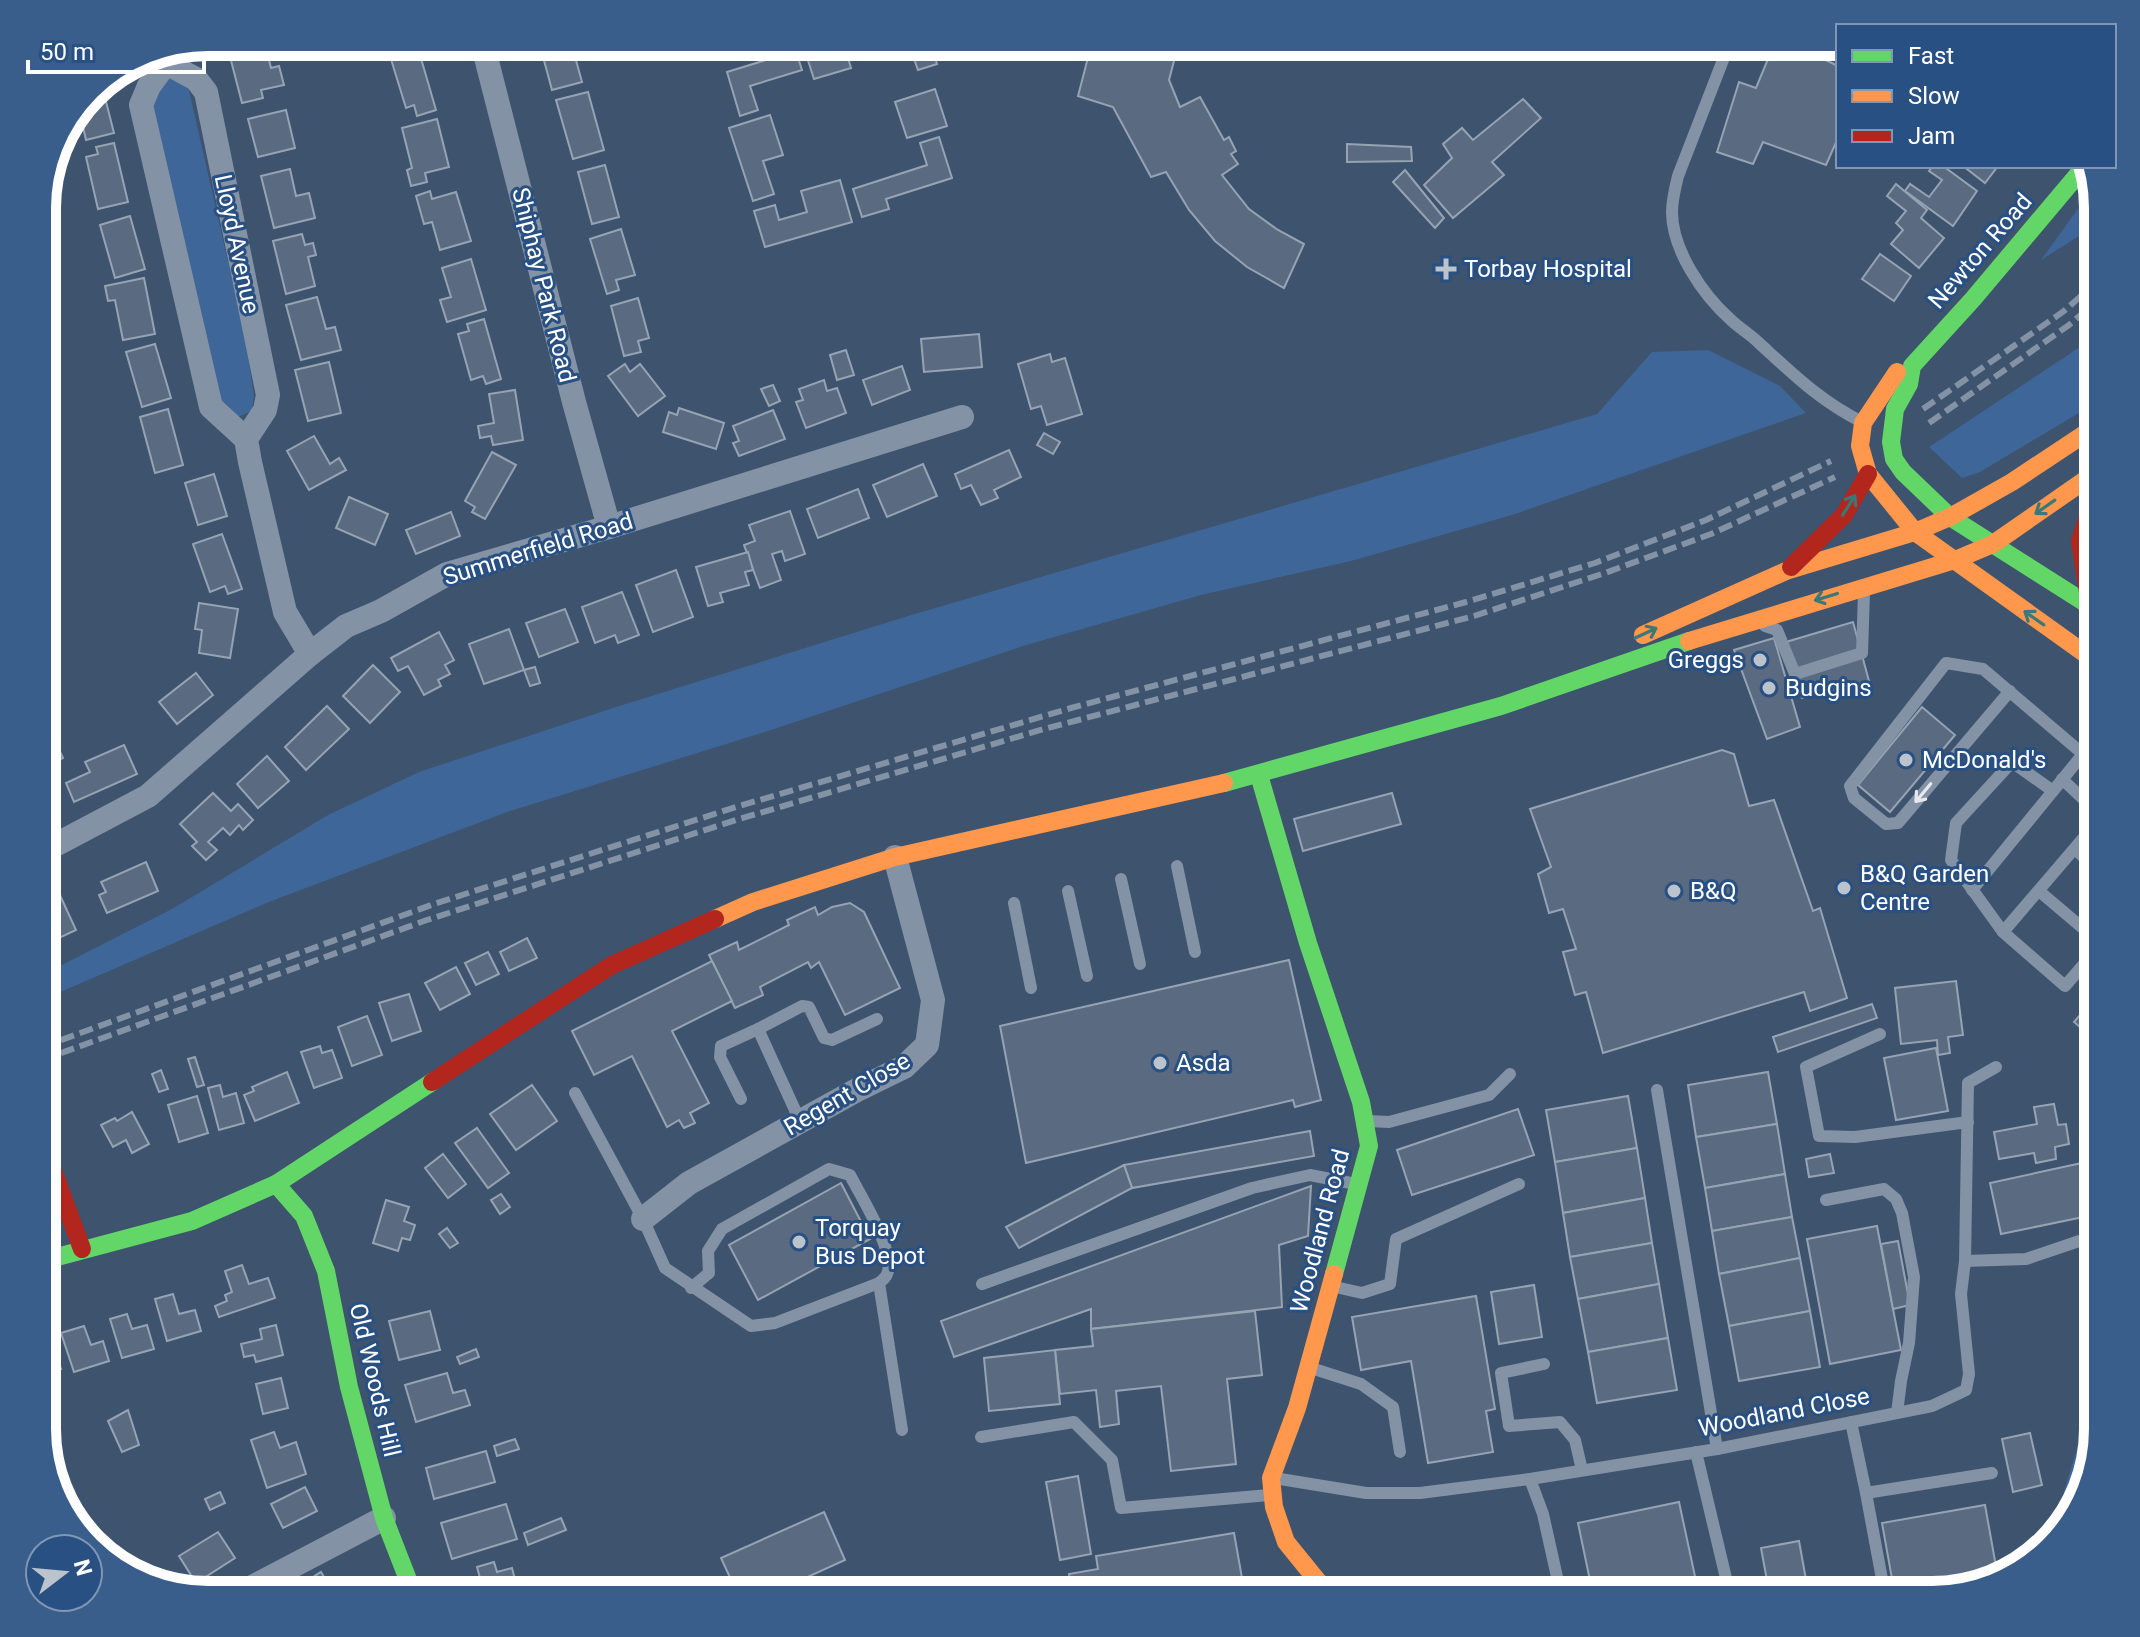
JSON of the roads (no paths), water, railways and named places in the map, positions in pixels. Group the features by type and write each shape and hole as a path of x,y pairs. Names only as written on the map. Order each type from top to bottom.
{"main road":[{"name":"Newton Road","path":"1863,423 1896,372 1912,366 2080,172"},
{"name":"Newton Road","path":"1912,366 1909,384 1895,409 1892,427 1894,459 1903,472 1950,517 2084,602"},
{"path":"1863,423 1860,446 1868,474 1915,532 2084,653"},
{"path":"1501,706 1712,602 1786,571 1915,532 1950,517 2012,482 2084,434"},
{"path":"1786,571 1844,515 1868,474"},
{"path":"56,1257 192,1221 276,1184 612,965 753,902 895,857 1259,775 1501,706 1750,620 1955,560 1993,544 2084,481"},
{"path":"2084,529 2080,541 2084,560"},
{"name":"Woodland Road","path":"1259,775 1365,1121 1369,1146 1297,1408 1272,1486"},
{"path":"56,1179 82,1249"},
{"name":"Old Woods Hill","path":"276,1184 304,1216 326,1271 349,1387 384,1518 409,1581"},
{"path":"1272,1486 1286,1542 1318,1581"}],"street":[{"name":"Shiphay Park Road","path":"486,56 609,527"},
{"name":"Lloyd Avenue","path":"162,63 141,105 211,407 246,439 265,410 268,395 206,92 196,79 170,61"},
{"name":"Summerfield Road","path":"56,845 148,796 346,626 381,611 447,574 962,417"},
{"path":"246,439 285,612 310,654"},
{"name":"Regent Close","path":"643,1219 689,1183 904,1067 927,1045 933,1000 895,857"},
{"path":"264,1581 384,1518"}],"lane":[{"path":"1725,56 1678,176 1672,214 1679,246 1711,298 1730,319 1830,406 1863,423 1892,427"},
{"path":"1750,620 1777,630 1795,674 1862,653 1864,586"},
{"path":"1972,890 2083,754 2010,691 1983,669 1946,663 1850,786 1854,798 1886,824 1898,823 2010,691"},
{"path":"2053,791 2012,762 1956,823 1951,860 2003,932 2065,986 2084,964"},
{"path":"2062,779 2084,800"},
{"path":"2003,932 2084,838"},
{"path":"2075,849 2084,857"},
{"path":"1177,866 1195,952"},
{"path":"1121,879 1140,964"},
{"path":"1068,891 1087,976"},
{"path":"2039,891 2084,929"},
{"path":"1014,903 1031,988"},
{"path":"741,1099 720,1057 721,1046 802,1006 809,1007 824,1038 832,1040 877,1019"},
{"path":"758,1029 800,1121"},
{"path":"1880,1034 1806,1067 1819,1136 1855,1137 1968,1122"},
{"name":"Woodland Close","path":"981,1437 1074,1422 1112,1460 1121,1508 1272,1486 1366,1493 1420,1493 1717,1449 1932,1406 1966,1390 1969,1374 1961,1294 1965,1261 1968,1083 1996,1067"},
{"path":"1365,1121 1389,1122 1489,1095 1510,1074"},
{"path":"1657,1090 1717,1449"},
{"path":"575,1093 643,1219 665,1268 691,1288 751,1326 775,1323 879,1283 888,1273 889,1257 850,1175 829,1169 722,1229 708,1251 709,1273 691,1288"},
{"path":"982,1284 1252,1188 1310,1175 1358,1185"},
{"path":"1330,1286 1362,1293 1390,1284 1396,1239 1519,1184"},
{"path":"1826,1200 1884,1189 1896,1199 1902,1213 1914,1277 1909,1343 1897,1413"},
{"path":"1965,1261 2026,1259 2084,1239"},
{"path":"879,1283 902,1430"},
{"path":"1544,1364 1501,1373 1509,1426 1560,1422 1575,1440 1582,1470"},
{"path":"1308,1367 1361,1384 1393,1407 1400,1452"},
{"path":"1851,1422 1882,1581"},
{"path":"1696,1452 1727,1581"},
{"path":"1866,1493 1992,1473"},
{"path":"1530,1479 1543,1514 1558,1581"}],"railway":[{"path":"1923,409 2064,311 2084,293"},
{"path":"1929,423 2084,312"},
{"path":"56,1042 434,904 736,807 1071,708 1466,602 1595,563 1706,520 1831,461"},
{"path":"56,1055 427,920 736,820 1044,729 1474,616 1711,534 1835,477"}],"place":[{"name":"Torbay Hospital","path":"1446,269"},
{"name":"Greggs","path":"1760,660"},
{"name":"Budgins","path":"1769,688"},
{"name":"McDonald's","path":"1906,760"},
{"name":"B&Q Garden Centre","path":"1844,888"},
{"name":"B&Q","path":"1674,891"},
{"name":"Asda","path":"1160,1063"},
{"name":"Torquay Bus Depot","path":"799,1242"}]}
